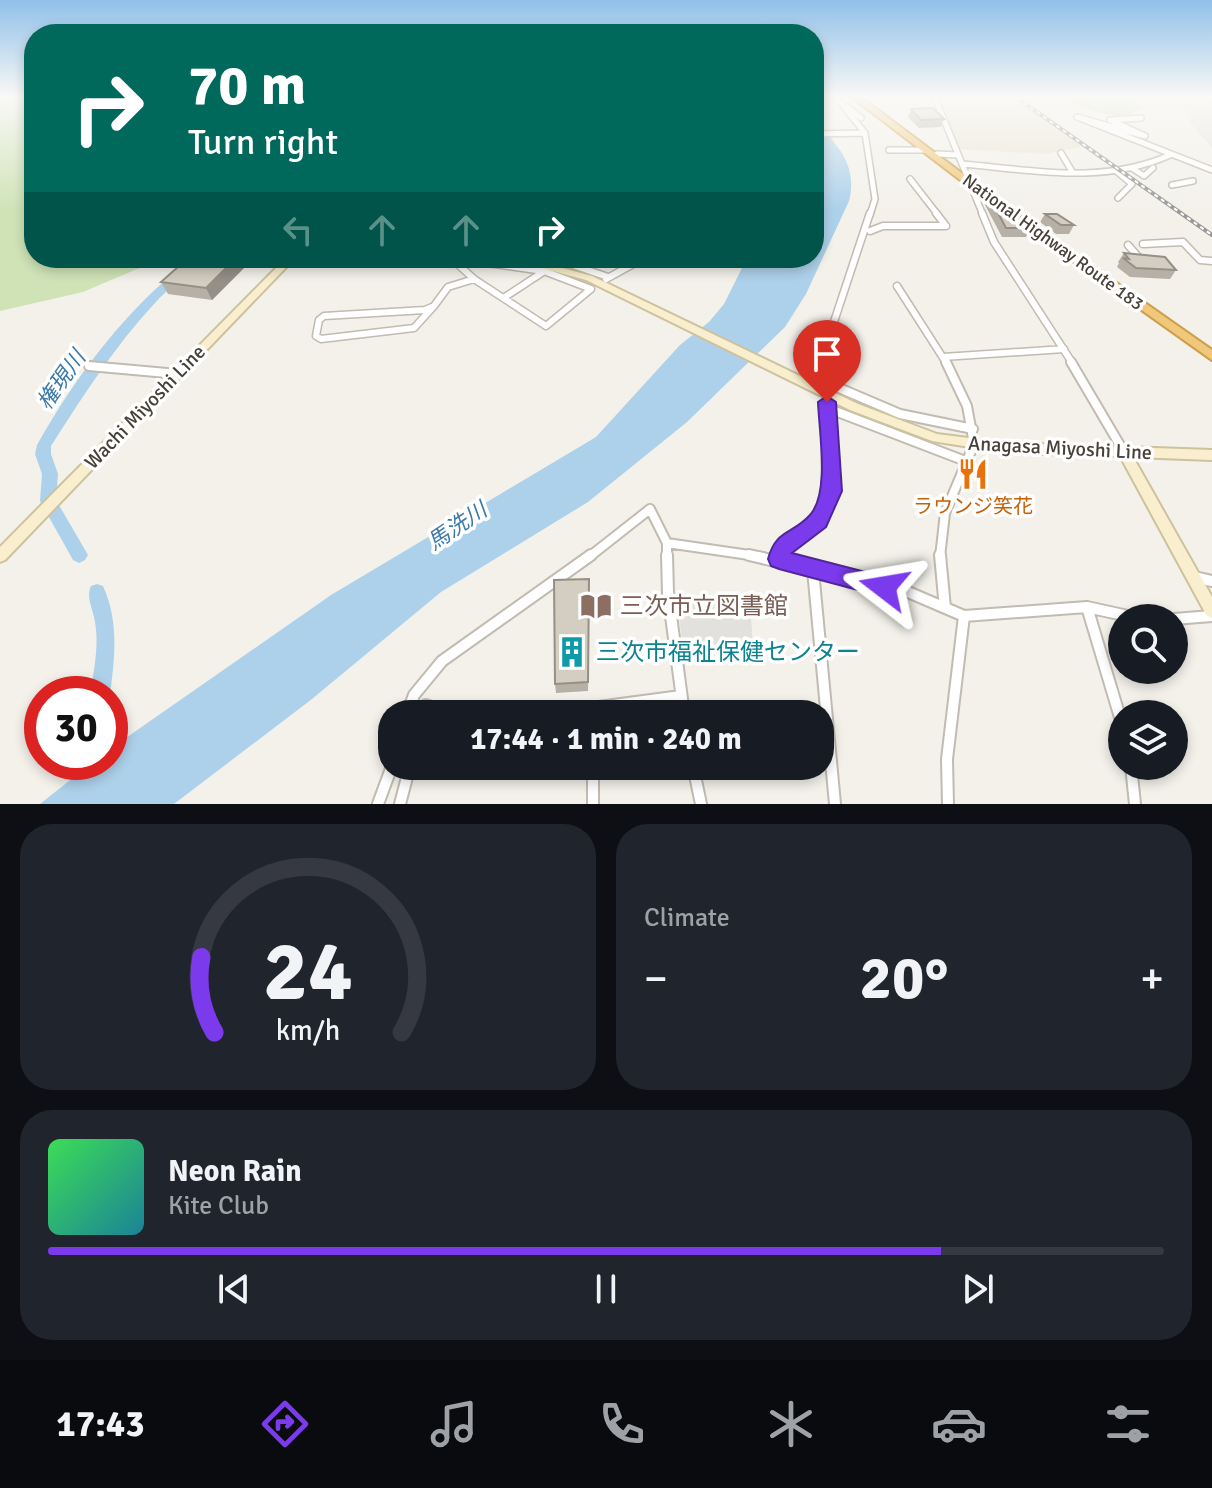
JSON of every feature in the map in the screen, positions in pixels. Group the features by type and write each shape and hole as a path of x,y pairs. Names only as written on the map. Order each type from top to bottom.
{"highway":[{"name":"National Highway Route 183","path":"907,136 964,173 989,197 1212,356"},
{"name":"National Highway Route 183","path":"912,136 1212,349"}],"main road":[{"name":"Wachi Miyoshi Line","path":"0,556 281,268"},
{"name":"Anagasa Miyoshi Line","path":"561,268 618,291 889,423 936,438 974,444 1212,455"},
{"path":"1124,452 1212,613"}],"street":[{"path":"865,136 875,199 820,365 825,384 900,414 973,429"},
{"path":"950,136 994,242 1064,349 1124,452"},
{"path":"1122,136 1212,170"},
{"path":"889,150 925,150"},
{"path":"1061,153 1073,173"},
{"path":"937,154 947,157 958,155"},
{"path":"964,173 1073,173 1131,168 1144,176 1153,168 1146,166 1170,155"},
{"path":"1115,170 1132,184 1118,198"},
{"path":"870,231 883,226 946,226 910,179"},
{"path":"1172,185 1193,181"},
{"path":"974,197 989,197"},
{"path":"1143,244 1183,242 1200,260 1212,261"},
{"path":"1128,245 1141,260"},
{"path":"462,268 546,326 591,289 544,271 523,268"},
{"path":"581,268 607,278 626,268"},
{"path":"505,297 544,271"},
{"path":"434,306 415,311 324,316 319,320 316,336 321,339 414,328 434,306 448,287 474,279"},
{"path":"897,286 943,357 973,429 974,444 968,462 941,524 939,555 945,608"},
{"path":"943,357 1064,349"},
{"path":"91,366 178,374"},
{"path":"779,559 782,547 818,521 827,508 832,491 827,405 968,462"},
{"path":"412,700 418,686 466,642 536,596 650,509 667,543 668,593 682,700"},
{"path":"667,543 779,559 908,592 964,616 1087,607 1108,612"},
{"path":"813,570 835,804"},
{"path":"1192,576 1212,581"},
{"path":"1087,607 1115,700"},
{"path":"1188,617 1212,613"},
{"path":"948,804 947,759 964,616"},
{"path":"655,700 681,696"},
{"path":"378,804 387,780"},
{"path":"400,804 406,780"},
{"path":"593,780 593,804"},
{"path":"696,780 701,804"},
{"path":"1132,780 1135,804"}],"shaded area":[{"path":"951,136 1066,136 1082,147 1046,154 956,149"},
{"path":"1201,136 1212,136 1212,148"},
{"path":"676,596 750,601 753,648 684,654"}],"green space":[{"path":"0,136 24,136 24,268 140,268 83,292 0,311"}],"water":[{"path":"824,136 831,138 844,156 851,188 849,201 824,255"},
{"name":"馬洗川","path":"742,268 818,268 785,327 687,422 588,502 441,592 312,699 174,804 40,804 70,780 128,780 128,736 331,595 596,437 680,345 709,322 724,304"}],"building":[{"path":"988,194 1006,211 1022,217 1031,228 1006,228"},
{"path":"1045,214 1057,214 1074,225 1061,225"},
{"path":"1124,253 1165,257 1176,270 1136,268 1123,258 1129,259"},
{"path":"177,268 226,268 206,288 161,282"},
{"name":"三次市福祉保健センター","path":"589,579 588,682 555,684 554,580"}],"waterway":[{"name":"権現川","path":"79,555 48,501 50,474 43,454 44,445 95,368 132,320 186,268"},
{"name":"権現川","path":"97,592 105,625 103,676"}],"railway":[{"path":"1070,136 1212,235"}],"place":[{"name":"ラウンジ笑花","path":"973,474"},
{"name":"三次市立図書館","path":"596,606"},
{"name":"三次市福祉保健センター","path":"572,652"}],"route":[{"path":"827,402 828,477 832,491 827,508 818,521 782,547 779,559 884,587"}]}
